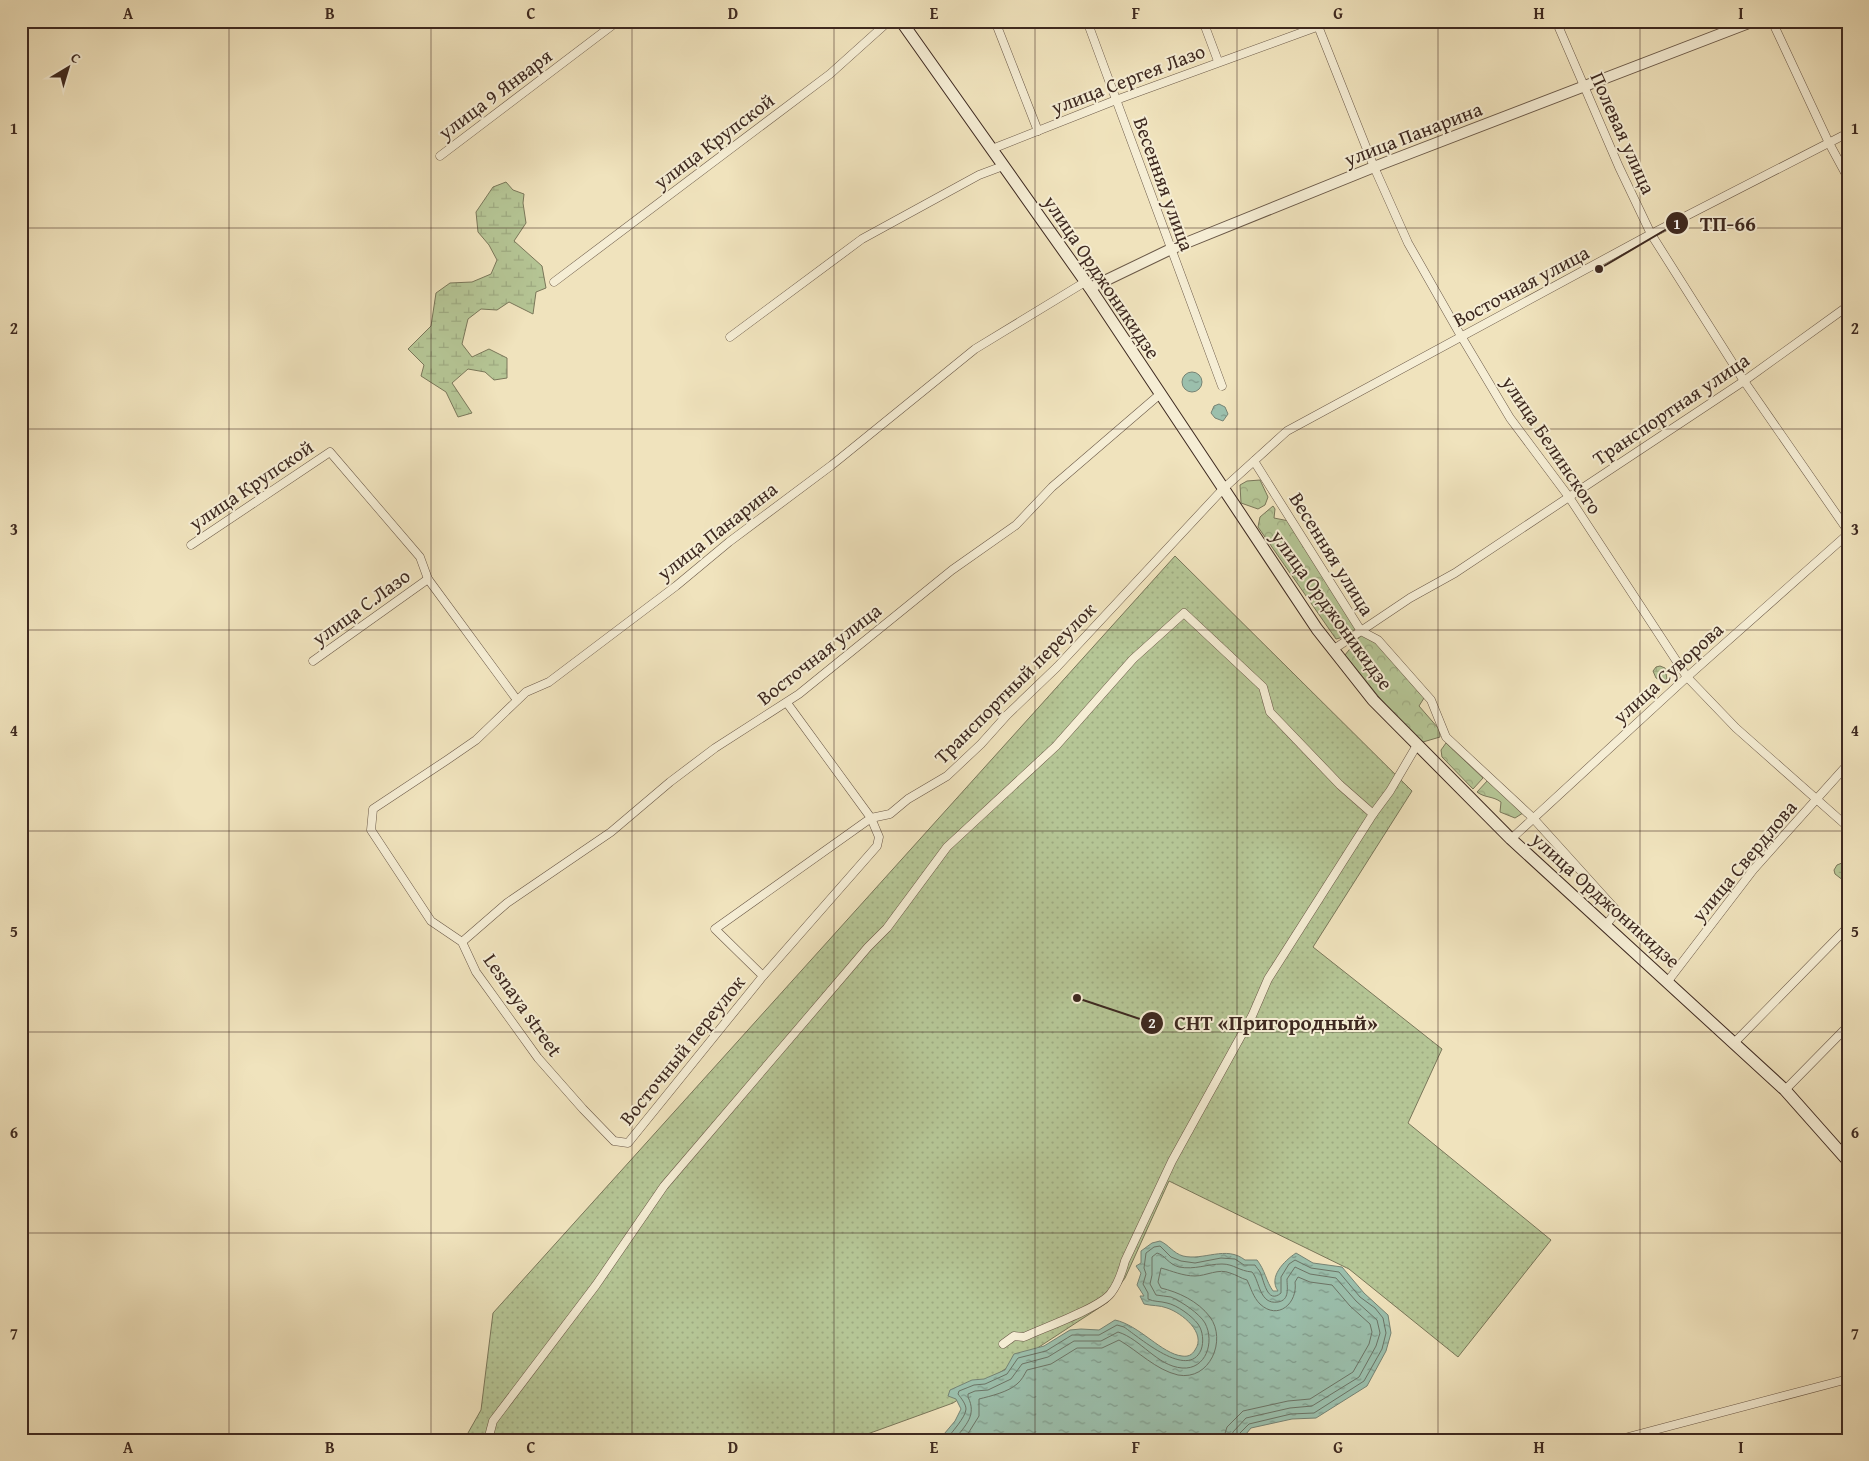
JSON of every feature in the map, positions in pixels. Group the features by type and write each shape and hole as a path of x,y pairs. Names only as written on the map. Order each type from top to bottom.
{"main road":[{"name":"улица Орджоникидзе","path":"901,21 1087,285 1317,629 1373,700 1511,838 1785,1090 1844,1148 1848,1161"}],"street":[{"name":"улица 9 Января","path":"440,156 618,21"},
{"name":"улица Крупской","path":"554,282 830,74 889,21"},
{"path":"995,21 1038,131"},
{"name":"Весенняя улица","path":"1087,21 1222,386"},
{"path":"1203,21 1218,61"},
{"name":"улица Сергея Лазо","path":"992,149 1218,61 1317,24 1333,21"},
{"name":"Полевая улица","path":"1556,21 1651,234 1744,381 1848,533"},
{"name":"улица Панарина","path":"373,808 476,740 526,692 548,682 676,586 729,542 832,465 975,350 1087,285 1374,167 1754,21"},
{"path":"1772,21 1829,143 1848,178"},
{"name":"улица Белинского","path":"1317,24 1374,167 1408,243 1510,418 1569,498 1687,677 1736,728 1848,827"},
{"name":"Восточная улица","path":"1223,489 1286,431 1651,234 1848,133"},
{"path":"730,337 862,239 979,175 1003,166"},
{"name":"Транспортная улица","path":"1334,650 1410,598 1455,573 1744,381 1848,306"},
{"name":"Восточная улица","path":"462,942 507,903 610,832 714,748 787,703 952,570 1016,525 1052,487 1159,395"},
{"name":"улица Крупской","path":"191,545 330,452 420,557 428,579"},
{"name":"Весенняя улица","path":"1254,461 1361,631 1378,640 1431,700 1446,737 1533,818 1617,911 1606,925"},
{"name":"Транспортный переулок","path":"872,818 890,814 908,799 947,776 1057,667 1223,489"},
{"name":"улица Суворова","path":"1511,838 1848,533"},
{"path":"428,579 517,700"},
{"name":"улица С.Лазо","path":"313,661 428,579"},
{"path":"488,1440 494,1421 596,1285 664,1186 868,947 887,928 947,847 1056,746 1133,658 1184,613 1263,687 1270,712 1340,785 1373,814"},
{"path":"763,976 877,846 879,837 872,818 787,703"},
{"path":"1003,1344 1014,1336 1024,1336 1093,1307 1110,1294 1121,1275 1125,1261 1172,1161 1252,1016 1268,979 1373,814 1390,791 1417,745"},
{"name":"улица Свердлова","path":"1668,981 1753,870 1848,764"},
{"name":"Lesnaya street","path":"373,808 371,830 431,921 462,942 476,972 538,1058 614,1141"},
{"name":"Восточный переулок","path":"614,1141 628,1143 763,976 715,929 872,818"},
{"path":"1734,1043 1848,928"},
{"path":"1785,1090 1848,1026"},
{"path":"1617,1440 1848,1379"}],"green space":[{"path":"506,182 513,190 524,194 523,203 526,223 514,241 542,266 546,288 536,292 533,314 509,302 497,310 481,309 468,319 462,344 472,357 489,349 507,358 507,378 494,380 485,372 468,369 452,383 472,413 458,417 446,392 421,376 424,365 408,349 431,326 436,293 450,283 472,282 491,274 497,260 489,245 478,232 476,212 493,187"},
{"path":"1260,480 1268,497 1265,505 1258,509 1241,503 1240,485 1247,481"},
{"path":"1273,506 1275,509 1274,518 1289,521 1357,629 1347,636 1336,639 1258,527 1260,517"},
{"path":"1175,556 1412,791 1313,947 1442,1049 1408,1123 1551,1240 1458,1357 1349,1269 1169,1181 1125,1278 1108,1302 953,1403 851,1440 464,1440 481,1410 493,1313"},
{"path":"1361,635 1375,642 1424,698 1419,706 1439,729 1440,737 1423,742 1383,702 1345,655"},
{"path":"1656,667 1665,668 1667,679 1662,681 1656,678 1653,671"},
{"path":"1446,743 1483,778 1473,789 1442,757 1441,750"},
{"path":"1488,780 1523,813 1515,818 1500,812 1501,802 1477,792"},
{"path":"1847,861 1848,884 1835,874 1834,870 1837,865"}],"water":[{"path":"1188,372 1196,372 1202,378 1202,386 1196,392 1188,392 1182,386 1182,378"},
{"path":"1219,404 1225,407 1228,414 1223,421 1215,418 1211,413 1214,406"},
{"path":"1160,1241 1183,1256 1199,1257 1223,1253 1238,1256 1245,1260 1257,1260 1273,1291 1278,1291 1275,1286 1275,1280 1282,1265 1296,1253 1313,1263 1342,1267 1364,1293 1388,1315 1391,1333 1386,1351 1367,1386 1316,1418 1292,1419 1251,1428 1241,1440 939,1440 955,1421 961,1409 956,1399 948,1396 950,1390 972,1380 984,1379 1005,1370 1014,1354 1044,1346 1070,1330 1099,1330 1115,1320 1133,1327 1174,1354 1186,1356 1193,1353 1198,1344 1198,1337 1186,1319 1161,1306 1144,1304 1140,1296 1144,1296 1137,1285 1141,1273 1136,1266 1141,1263 1141,1251 1152,1243"}],"place":[{"name":"ТП-66","path":"1599,269"},
{"name":"СНТ «Пригородный»","path":"1077,998"}]}
